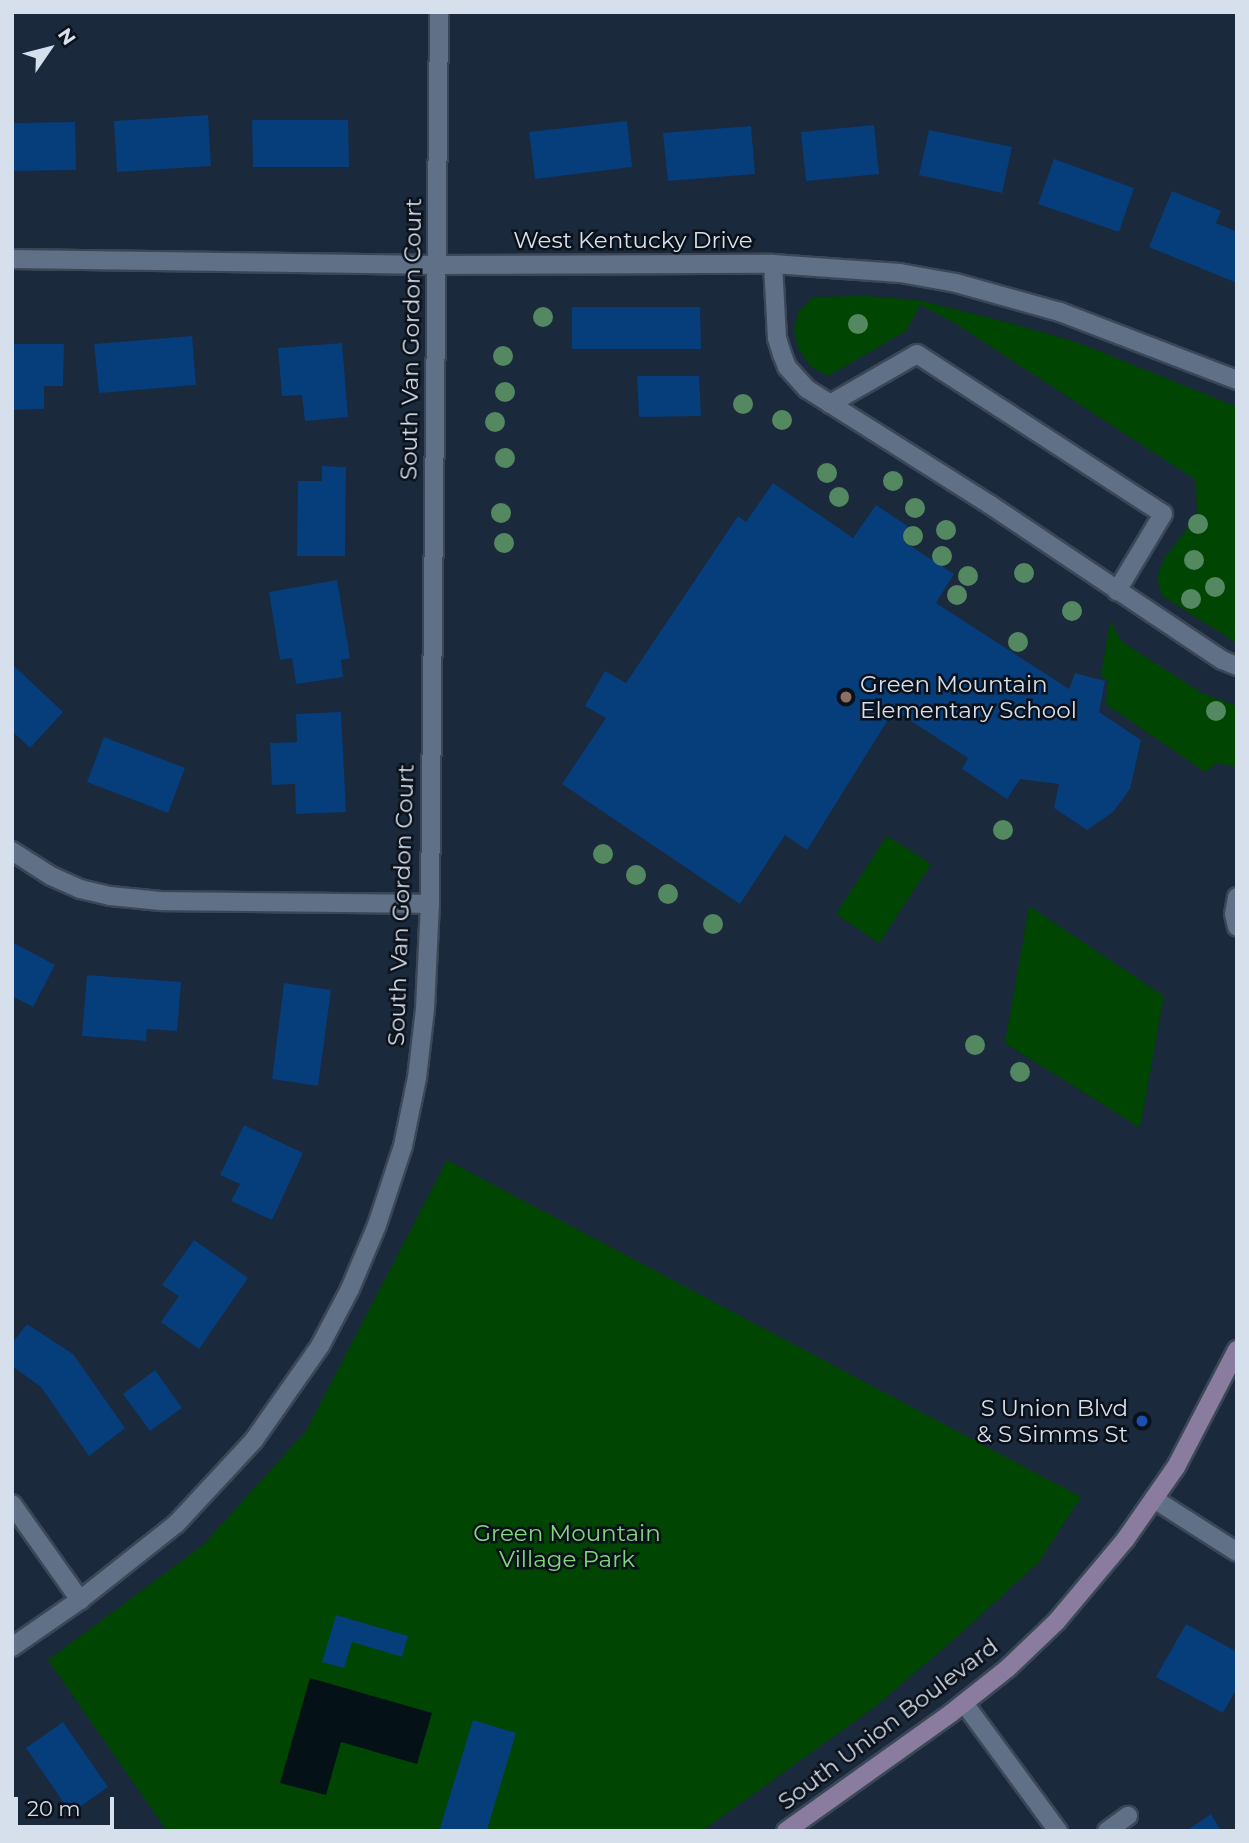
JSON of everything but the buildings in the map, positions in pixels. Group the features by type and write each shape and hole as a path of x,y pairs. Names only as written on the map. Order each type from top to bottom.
{"main road":[{"name":"South Union Boulevard","path":"786,1831 964,1703 1009,1668 1057,1621 1094,1581 1154,1499 1189,1444 1237,1350"}],"street":[{"name":"South Van Gordon Court","path":"12,1647 80,1600 177,1523 254,1440 320,1346 350,1289 377,1224 394,1172 414,1092 425,1009 430,904 439,12"},
{"name":"West Kentucky Drive","path":"12,259 436,265 773,264 900,273 1006,294 1237,380"},
{"path":"773,264 777,338 782,354 796,379 830,404 989,504 1117,591 1237,666"},
{"path":"830,404 917,354 1152,506 1163,514 1117,591"},
{"path":"12,851 51,876 80,889 110,896 161,901 430,904"},
{"path":"1237,897 1234,914 1237,927"},
{"path":"1154,1499 1237,1552"},
{"path":"12,1504 80,1600"},
{"path":"964,1703 1058,1831"},
{"path":"1107,1831 1128,1816"}],"green space":[{"path":"865,296 918,300 1079,343 1237,407 1237,643 1162,596 1157,577 1164,559 1197,515 1196,480 953,322 920,305 906,331 828,376 811,367 798,348 794,330 798,313 813,297"},
{"path":"1110,621 1122,642 1202,693 1237,706 1237,767 1217,763 1205,772 1106,704 1108,680 1101,676"},
{"path":"887,836 931,864 879,943 836,914"},
{"path":"1029,906 1164,996 1140,1128 1005,1043"},
{"name":"Green Mountain Village Park","path":"447,1160 1081,1497 1039,1562 961,1633 876,1706 702,1831 167,1831 48,1660 203,1545 306,1431"}],"shaded area":[{"path":"310,1678 432,1713 417,1764 341,1742 326,1795 280,1783"}],"place":[{"name":"Green Mountain Elementary School","path":"846,697"},
{"name":"S Union Blvd & S Simms St","path":"1142,1421"}]}
